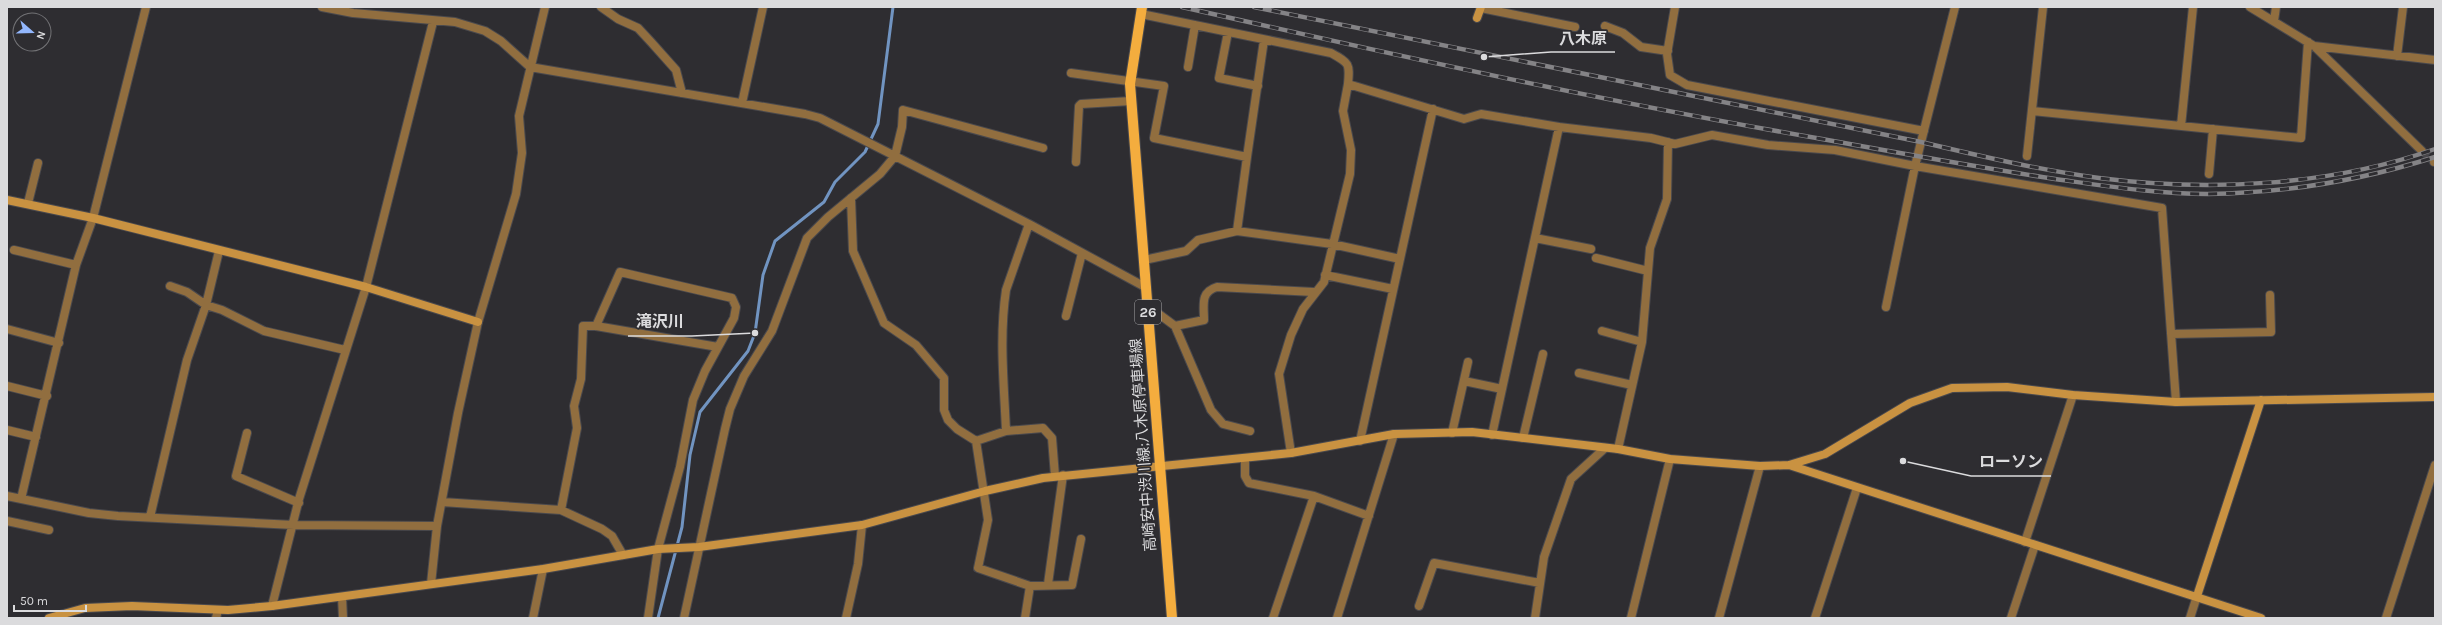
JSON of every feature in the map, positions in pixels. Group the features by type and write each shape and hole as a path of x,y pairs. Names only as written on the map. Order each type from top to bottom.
{"main road":[{"name":"高崎安中渋川線;八木原停車場線","path":"1142,10 1130,82 1172,618"}],"street":[{"path":"21,499 47,396 76,265 93,218 146,7"},
{"path":"322,7 353,13 433,22 456,22 485,32 501,41 530,67 806,114 820,118 1029,224 1147,288"},
{"path":"431,584 437,526 458,413 478,322 516,194 522,153 519,116 545,7"},
{"path":"601,7 618,20 638,28 676,70 682,93"},
{"path":"742,103 763,7"},
{"path":"1478,18 1481,7 1575,27"},
{"path":"1675,7 1668,51 1670,75 1687,85 1924,131"},
{"path":"1886,307 1915,166 1955,7"},
{"path":"2027,156 2043,7"},
{"path":"2181,126 2193,7"},
{"path":"2250,7 2311,44 2422,151"},
{"path":"2274,21 2276,7"},
{"path":"2397,56 2403,7"},
{"path":"1142,10 1195,25 1331,53 1347,62 1350,67 1343,111 1350,150 1350,174 1324,282 1314,292 1291,335 1279,374 1291,453"},
{"path":"272,606 294,524 298,503 345,350 366,288 433,22"},
{"path":"1188,67 1195,25"},
{"path":"1605,26 1622,33 1641,47 1668,51"},
{"path":"1228,32 1219,78 1258,86"},
{"path":"1237,231 1264,40"},
{"path":"2032,111 2301,138 2311,44"},
{"path":"2311,44 2435,60"},
{"path":"1070,73 1164,86 1154,138 1247,156"},
{"path":"1348,84 1464,119 1481,114 1559,128 1651,138 1675,144 1712,135 1768,145 1835,150 1915,166 2162,208 2176,402"},
{"path":"1076,162 1079,106 1081,104 1131,101"},
{"path":"1360,441 1433,109"},
{"path":"684,618 730,409 744,376 772,331 807,238 880,174 895,156 902,127 903,110 1043,148"},
{"path":"1492,435 1559,128"},
{"path":"2208,174 2212,129"},
{"path":"1618,449 1642,342 1650,248 1667,198 1668,142"},
{"path":"28,203 38,163"},
{"path":"851,198 853,251 884,323 916,345 944,378 944,410 948,420 957,429 976,441 985,491 988,520 978,568 1030,586 1048,584 1072,585 1081,539"},
{"path":"7,200 28,203 93,218 366,288 478,322"},
{"path":"1006,432 1002,348 1004,301 1006,290 1029,224"},
{"path":"1144,260 1186,251 1198,240 1237,231 1332,244 1400,259"},
{"path":"1535,238 1591,249"},
{"path":"14,250 76,265"},
{"path":"150,517 187,360 206,305 219,251"},
{"path":"1066,316 1082,253"},
{"path":"1596,258 1648,271"},
{"path":"596,326 620,272 732,298 736,307 734,318 705,371 693,400 680,467 658,549 648,618"},
{"path":"1325,275 1393,289"},
{"path":"170,286 186,292 206,305 222,310 264,330 345,350"},
{"path":"1175,326 1204,320 1204,297 1209,289 1217,287 1314,292"},
{"path":"2171,334 2271,332 2270,295"},
{"path":"1148,306 1175,326 1211,410 1223,424 1250,431"},
{"path":"561,510 564,482 577,428 574,406 581,378 584,326 596,326 718,347"},
{"path":"7,329 59,343"},
{"path":"1602,331 1642,342"},
{"path":"1524,438 1543,354"},
{"path":"1452,433 1468,362"},
{"path":"1579,373 1632,385"},
{"path":"1464,381 1502,389"},
{"path":"7,386 47,396"},
{"path":"49,618 85,608 132,606 218,610 272,606 342,597 543,569 658,549 699,546 862,525 985,491 1059,476 1291,453 1394,434 1452,433 1492,435 1618,449 1670,459 1760,466 1789,465 1825,454 1910,403 1952,388 2007,387 2073,395 2176,402 2435,397"},
{"path":"2025,542 2073,395"},
{"path":"2190,618 2261,400"},
{"path":"976,441 1006,432 1043,428 1052,438 1059,476 1048,584"},
{"path":"7,430 36,437"},
{"path":"247,434 236,476 298,503"},
{"path":"1337,618 1394,434"},
{"path":"1535,618 1544,557 1571,479 1605,448"},
{"path":"1245,458 1245,476 1249,483 1314,496 1369,516"},
{"path":"1631,618 1670,459"},
{"path":"1789,465 2261,618"},
{"path":"2386,618 2435,465"},
{"path":"1719,618 1760,466"},
{"path":"1815,618 1857,488"},
{"path":"7,496 89,513 294,524 437,526"},
{"path":"1274,618 1314,496"},
{"path":"442,502 561,510 602,528 612,536 623,555"},
{"path":"7,521 49,530"},
{"path":"849,617 858,564 862,525"},
{"path":"2011,618 2035,545"},
{"path":"1419,606 1434,563 1540,583"},
{"path":"533,618 543,569"},
{"path":"1025,618 1030,586"},
{"path":"342,597 343,618"},
{"path":"216,618 218,610"}],"waterway":[{"path":"658,618 682,527 690,455 700,412 748,351 755,333 763,275 775,241 824,202 835,182 865,152 878,124 893,7"}],"tunnel":[{"path":"2422,151 2434,162"}],"railway":[{"path":"1182,7 1421,60 1661,110 1967,165 2132,189 2170,193 2208,194 2294,188 2352,179 2435,157"},
{"path":"1254,7 1921,142 2032,167 2099,178 2183,185 2269,183 2354,171 2435,149"}],"place":[{"name":"八木原","path":"1484,57"},
{"name":"滝沢川","path":"755,333"},
{"name":"ローソン","path":"1903,461"}]}
